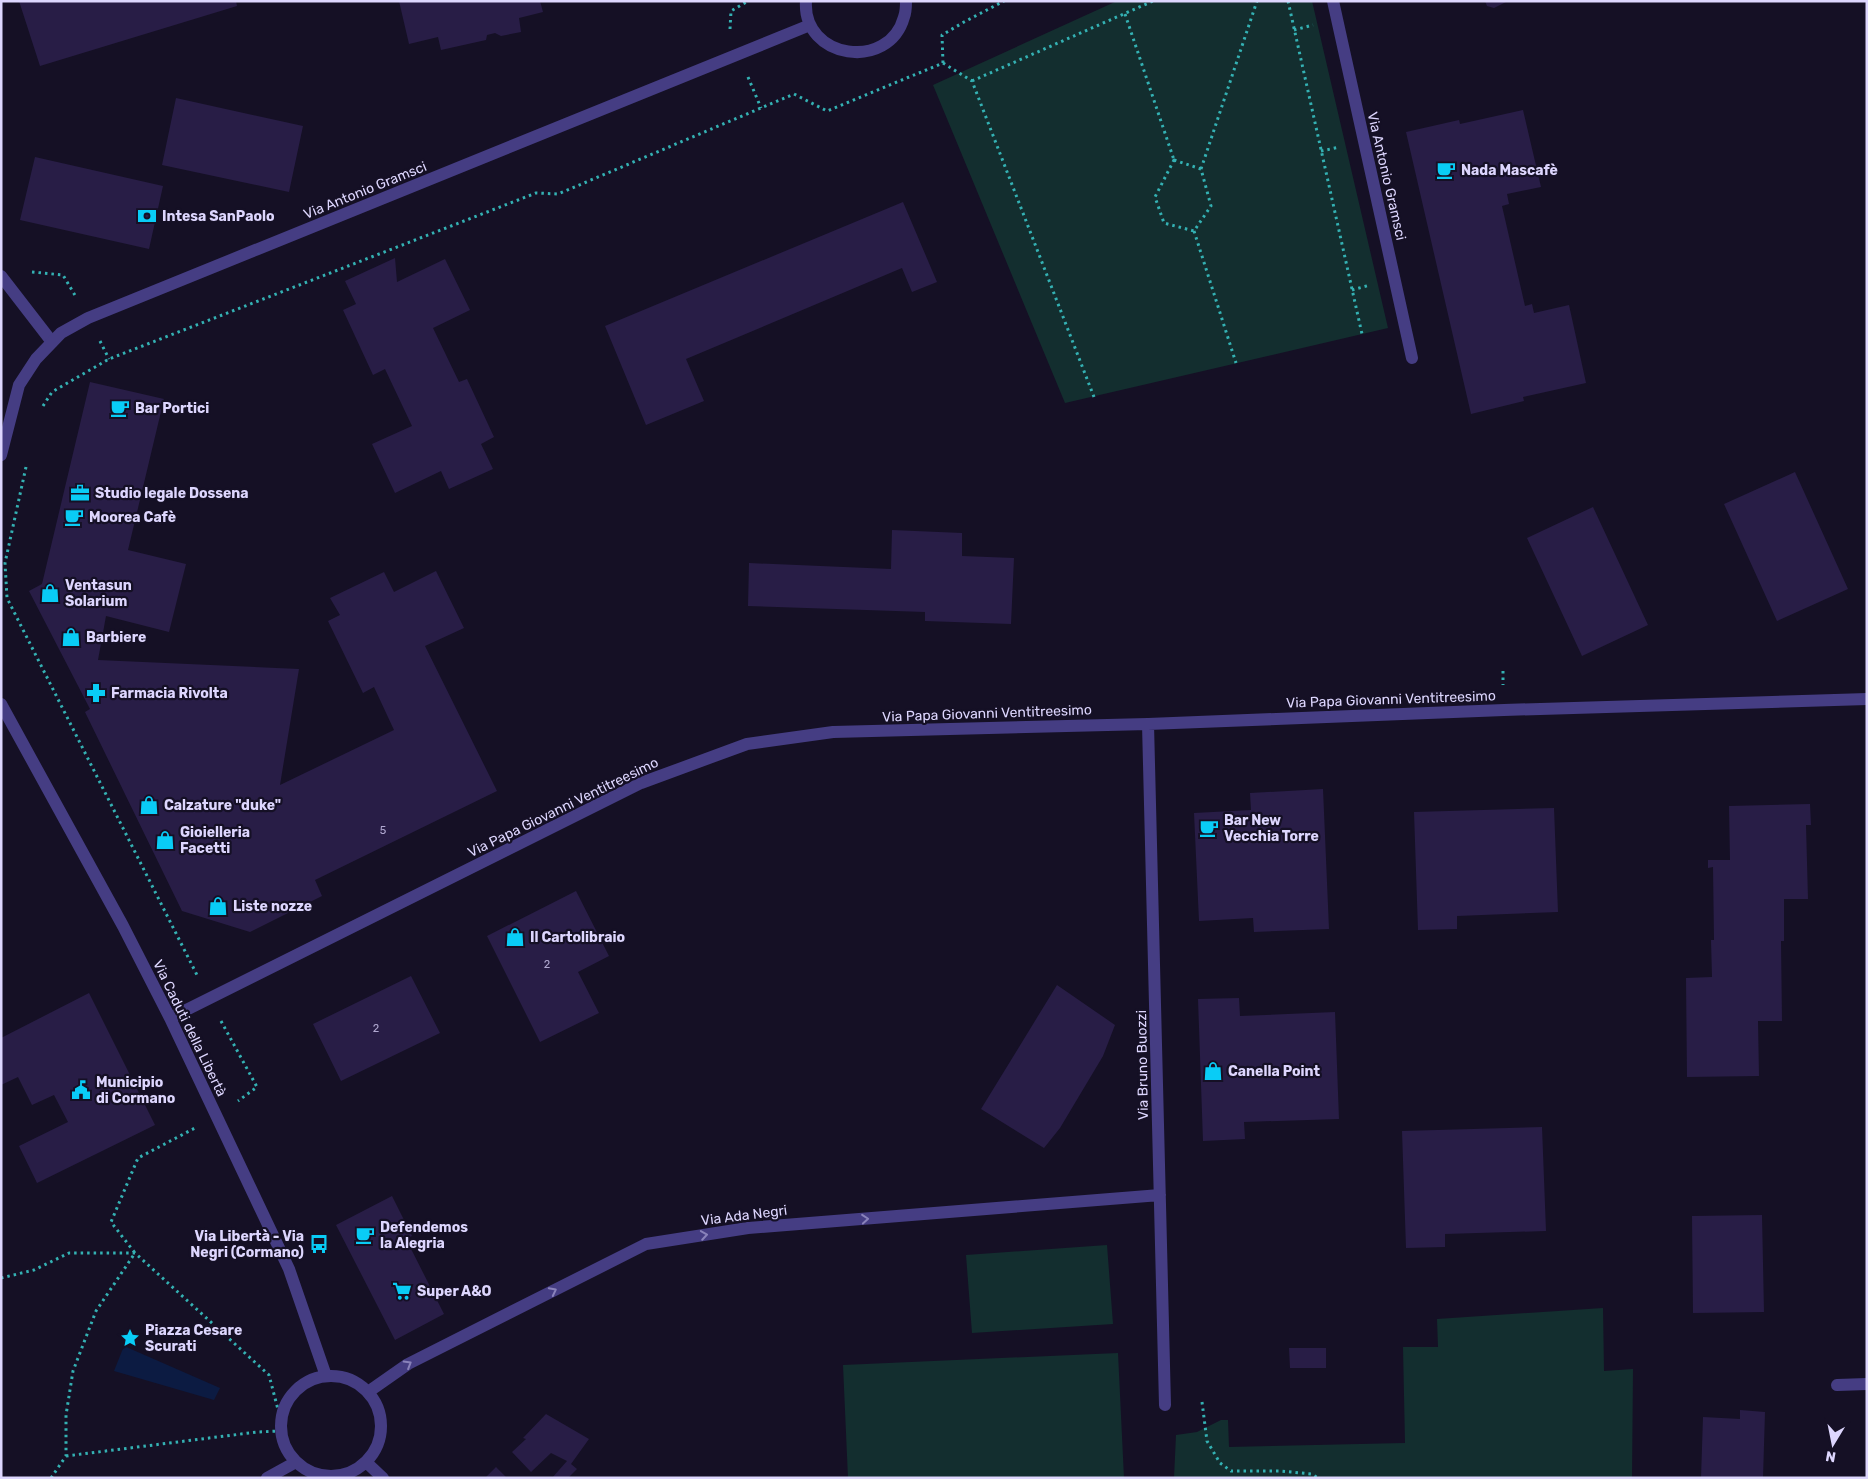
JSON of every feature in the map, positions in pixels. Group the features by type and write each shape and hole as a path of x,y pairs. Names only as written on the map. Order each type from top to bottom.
{"street":[{"path":"806,1 810,25 820,39 835,48 851,53 868,52 884,45 897,33 904,18 906,1"},
{"name":"Via Antonio Gramsci","path":"1333,1 1412,358"},
{"name":"Via Antonio Gramsci","path":"1,455 19,384 36,359 61,333 88,318 810,25"},
{"path":"1,276 52,342"},
{"name":"Via Papa Giovanni Ventitreesimo","path":"170,1018 640,783 747,744 833,732 1148,724 1504,710 1867,699"},
{"name":"Via Caduti della Libertà","path":"1,704 124,926 170,1018 289,1269 326,1376"},
{"name":"Via Bruno Buozzi","path":"1148,724 1165,1405"},
{"name":"Via Ada Negri","path":"368,1392 408,1364 646,1244 748,1228 1160,1195"},
{"path":"326,1376 349,1379 368,1392 378,1408 381,1425 379,1444 366,1462 343,1477 328,1477 311,1473 296,1462 286,1448 280,1426 285,1404 296,1390 309,1381 326,1376"},
{"path":"1836,1385 1867,1384"},
{"path":"267,1478 296,1462"},
{"path":"366,1462 383,1478"}],"path":[{"path":"943,63 942,35 1004,1"},
{"path":"972,82 1154,1"},
{"path":"1194,230 1211,206 1200,169 1257,1"},
{"path":"1288,1 1362,334"},
{"path":"1125,14 1174,160 1155,197 1164,222 1194,230"},
{"path":"943,63 972,82 1094,397"},
{"path":"39,411 52,392 109,359 536,193 558,194 794,94 827,111 943,63"},
{"path":"1174,160 1200,169"},
{"path":"1194,230 1236,363"},
{"path":"28,459 3,563 3,580 7,598 209,998 257,1087 217,1116 138,1158 111,1222 135,1253 269,1375 280,1426 256,1432 66,1456"},
{"path":"1,1278 34,1270 69,1253 135,1253"},
{"path":"51,1478 66,1456 66,1415 73,1371 96,1311 135,1253"},
{"path":"1202,1402 1207,1441 1220,1463 1232,1471 1281,1471 1311,1474 1318,1478"}],"green space":[{"path":"1117,1 1312,1 1388,328 1065,403 933,85"},
{"path":"1107,1245 1113,1324 972,1333 966,1255"},
{"path":"1603,1308 1604,1371 1633,1369 1632,1478 1174,1478 1176,1435 1197,1432 1221,1420 1228,1420 1229,1447 1405,1443 1403,1347 1438,1347 1437,1319"},
{"path":"1118,1353 1124,1478 848,1478 843,1365"}],"water":[{"path":"124,1346 220,1388 214,1400 114,1371"}],"building":[{"path":"19,1 236,1 237,6 40,66"},
{"path":"399,1 540,1 543,12 519,18 521,32 501,36 495,33 487,35 486,40 441,50 438,37 409,44"},
{"path":"1485,1 1508,1 1494,8 1487,6"},
{"path":"176,98 303,126 289,192 162,165"},
{"path":"1523,110 1541,187 1507,194 1509,204 1502,206 1525,306 1532,304 1534,313 1569,305 1586,383 1523,397 1524,401 1471,414 1406,132 1459,120 1460,124"},
{"path":"35,157 163,186 149,249 20,220"},
{"path":"903,202 937,282 912,292 902,268 686,359 704,401 646,425 605,326"},
{"path":"395,258 397,282 445,259 470,310 433,328 459,382 467,379 494,437 481,444 493,469 449,489 441,471 395,493 372,444 412,426 385,369 373,375 343,310 356,304 345,281"},
{"path":"90,382 164,399 128,550 186,564 169,632 106,616 98,660 299,669 280,785 394,730 374,687 363,693 328,621 340,615 330,598 384,572 394,592 436,571 464,628 425,646 497,791 315,880 322,896 250,932 182,911 85,712 90,709 29,591 42,584"},
{"path":"1795,472 1848,589 1777,621 1724,504"},
{"path":"1593,507 1648,625 1582,656 1527,538"},
{"path":"892,530 962,533 962,556 1014,558 1011,624 925,621 925,612 748,606 749,563 891,569"},
{"path":"1323,789 1329,929 1254,932 1253,918 1199,921 1194,813 1251,810 1250,793"},
{"path":"1810,804 1811,825 1806,825 1808,899 1784,899 1784,941 1781,941 1782,1021 1758,1021 1759,1076 1687,1077 1686,978 1712,977 1711,940 1714,940 1713,867 1708,868 1708,860 1730,860 1729,806"},
{"path":"1554,808 1558,912 1457,916 1457,929 1418,930 1414,812"},
{"path":"576,891 609,956 578,972 599,1013 540,1042 487,936"},
{"path":"411,976 440,1033 341,1081 313,1024"},
{"path":"1057,985 1115,1025 1103,1056 1060,1128 1044,1148 981,1109"},
{"name":"Municipio di Cormano","path":"89,993 155,1125 37,1183 19,1146 68,1122 54,1095 32,1105 18,1077 1,1085 1,1038"},
{"path":"1239,998 1240,1016 1335,1012 1339,1119 1244,1122 1245,1139 1203,1141 1198,999"},
{"path":"1542,1127 1546,1231 1445,1234 1445,1247 1406,1248 1402,1131"},
{"path":"392,1196 412,1236 406,1239 444,1314 395,1340 336,1225"},
{"path":"1762,1215 1764,1312 1693,1313 1692,1216"},
{"path":"1289,1348 1326,1348 1326,1368 1290,1368"},
{"path":"1740,1410 1765,1412 1763,1478 1701,1478 1703,1417 1740,1419"},
{"path":"546,1414 589,1439 571,1464 577,1469 568,1478 552,1478 567,1461 551,1453 531,1472 512,1452 526,1439 523,1438"},
{"path":"496,1467 507,1478 485,1478"}],"place":[{"name":"Nada Mascafè","path":"1446,170"},
{"name":"Intesa SanPaolo","path":"147,216"},
{"name":"Bar Portici","path":"120,408"},
{"name":"Studio legale Dossena","path":"80,493"},
{"name":"Moorea Cafè","path":"74,517"},
{"name":"Ventasun Solarium","path":"50,593"},
{"name":"Barbiere","path":"71,637"},
{"name":"Farmacia Rivolta","path":"96,693"},
{"name":"Calzature \"duke\"","path":"149,805"},
{"name":"Bar New Vecchia Torre","path":"1209,828"},
{"name":"Gioielleria Facetti","path":"165,840"},
{"name":"Liste nozze","path":"218,906"},
{"name":"Il Cartolibraio","path":"515,937"},
{"name":"Canella Point","path":"1213,1071"},
{"name":"Municipio di Cormano","path":"81,1090"},
{"name":"Defendemos la Alegria","path":"365,1235"},
{"name":"Via Libertà - Via Negri (Cormano)","path":"319,1244"},
{"name":"Super A&O","path":"402,1291"},
{"name":"Piazza Cesare Scurati","path":"130,1338"}]}
